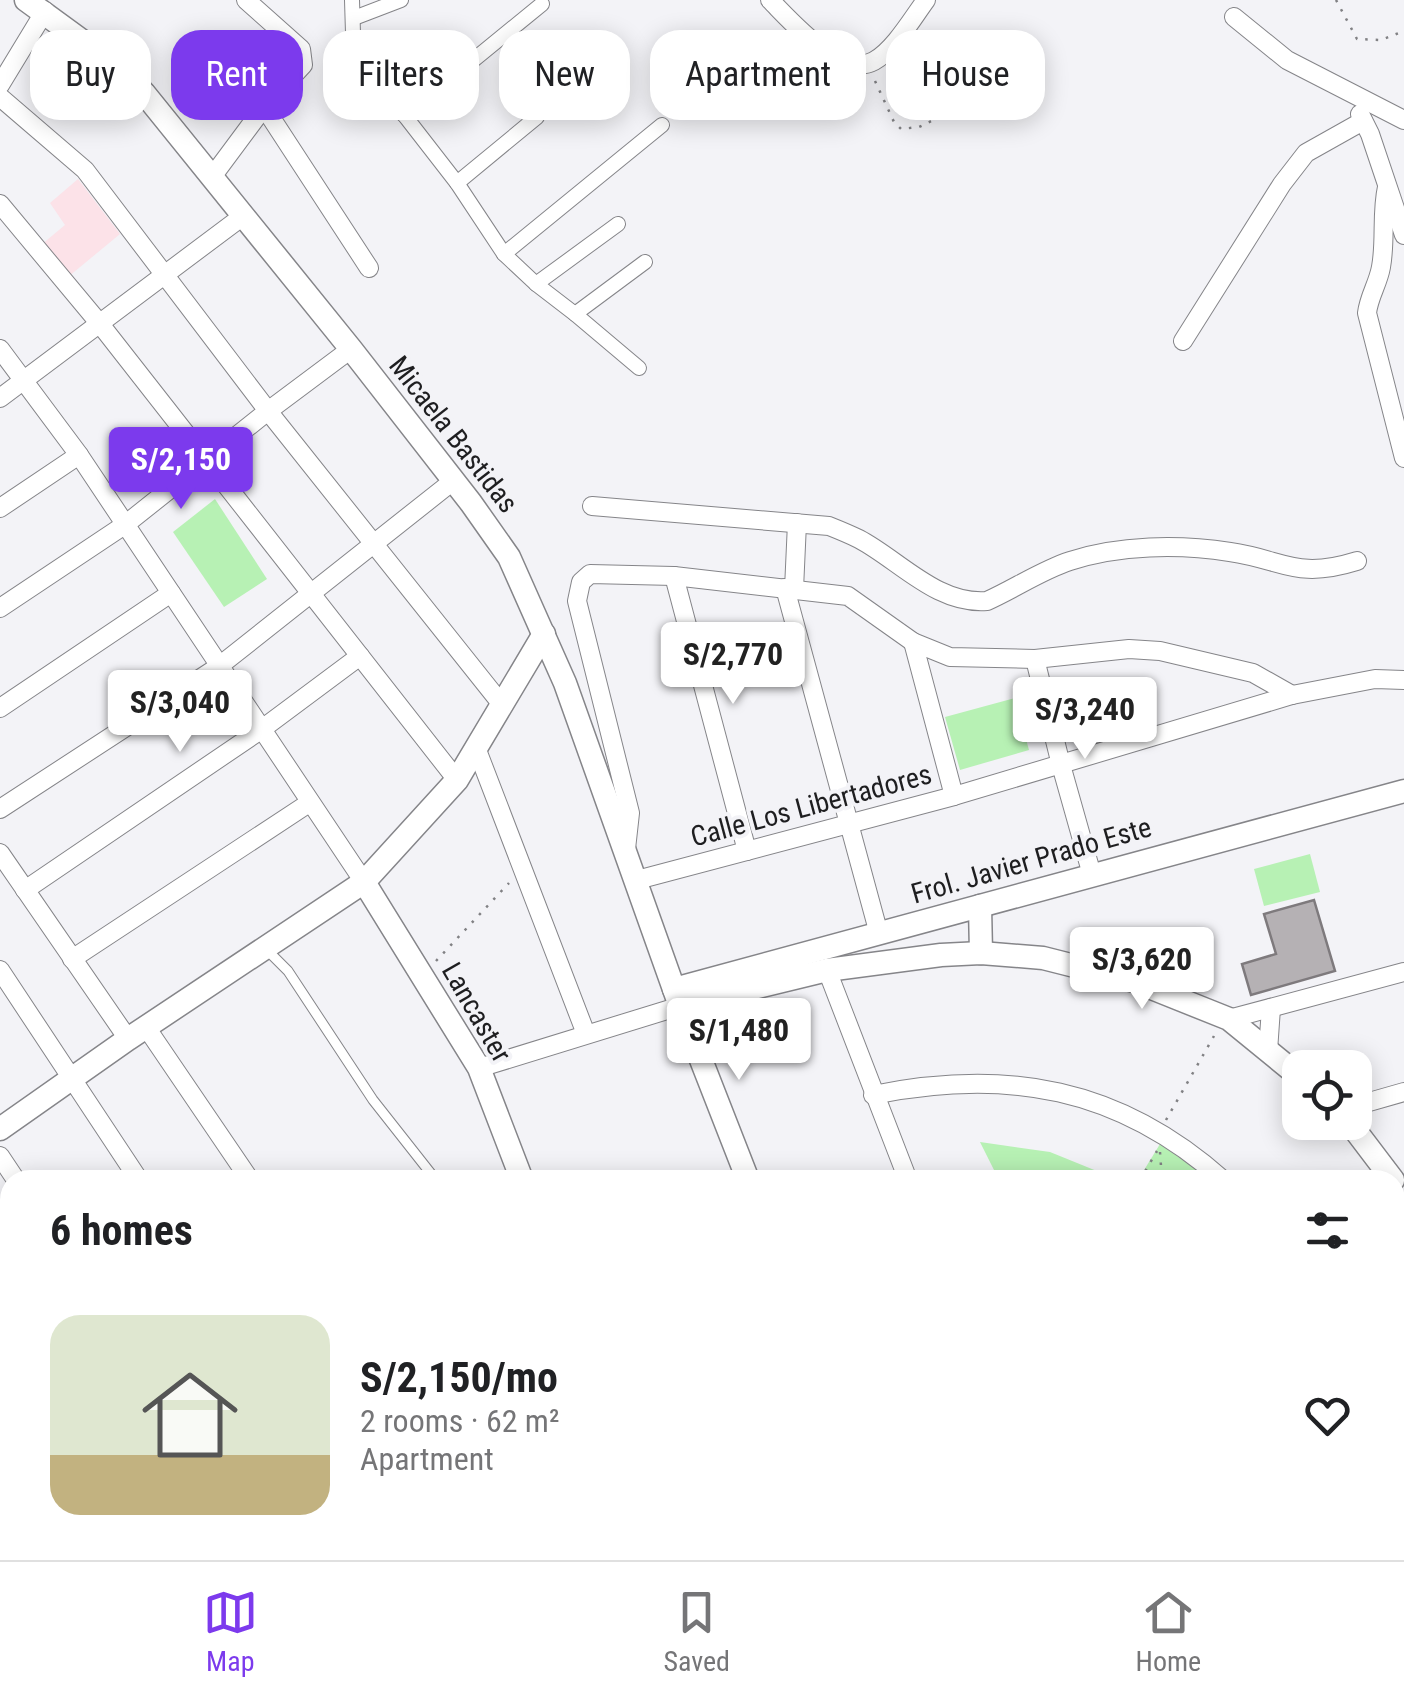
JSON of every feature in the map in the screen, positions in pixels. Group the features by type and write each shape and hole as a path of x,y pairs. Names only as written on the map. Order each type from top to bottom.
{"street":[{"path":"246,0 279,30"},
{"path":"352,0 354,30"},
{"path":"354,18 401,0"},
{"path":"770,0 803,30"},
{"path":"866,65 878,59 926,0"},
{"path":"479,56 542,4"},
{"path":"0,86 36,6"},
{"name":"Micaela Bastidas","path":"36,6 126,73 351,349 509,557 544,634 744,1170"},
{"path":"1234,17 1287,60 1404,120"},
{"path":"1348,92 1363,121 1404,235"},
{"path":"0,97 85,170 268,410 503,706"},
{"path":"212,178 255,120"},
{"path":"272,120 370,268"},
{"path":"408,120 458,183 504,254 639,368"},
{"path":"458,183 534,120"},
{"path":"1183,341 1306,153 1363,121"},
{"path":"504,254 662,125"},
{"path":"1387,187 1382,210 1380,274 1367,313 1404,458"},
{"path":"0,204 100,324 457,780"},
{"path":"0,398 242,216"},
{"path":"536,284 618,224"},
{"path":"575,314 645,262"},
{"path":"0,349 126,524 364,882"},
{"path":"0,608 126,524 351,349"},
{"path":"0,508 78,454"},
{"path":"0,809 218,666 453,481"},
{"path":"592,506 829,526 861,540 910,574 974,602 987,601 1069,561 1123,550 1182,548 1233,552 1294,570 1330,570 1357,561"},
{"path":"797,523 789,589 847,825 879,934"},
{"path":"626,849 630,813 577,601 578,590 590,574 674,576 848,596 913,642 950,657 1036,659 1129,648 1160,651 1253,673 1292,695"},
{"path":"674,576 747,851"},
{"path":"0,708 170,592"},
{"path":"0,1130 137,1033 364,882 457,780 544,634"},
{"path":"913,642 954,796"},
{"path":"25,890 262,729 360,656"},
{"path":"1036,659 1092,875"},
{"name":"Calle Los Libertadores","path":"637,880 954,796 1292,695 1375,679 1404,680"},
{"path":"477,750 586,1034"},
{"name":"Frol. Javier Prado Este","path":"677,997 879,934 1404,791"},
{"path":"72,959 310,803"},
{"path":"0,853 72,959 137,1033 242,1170"},
{"name":"Lancaster","path":"364,882 479,1068 518,1170"},
{"path":"980,906 981,953"},
{"path":"479,1068 586,1034 677,997 827,970 981,953 1043,958 1134,981 1227,1018 1282,1062"},
{"path":"0,970 132,1170"},
{"path":"827,970 904,1170"},
{"path":"1227,1018 1404,972"},
{"path":"1268,1051 1266,1033 1271,1008"},
{"path":"873,1095 921,1085 1017,1084 1065,1093 1160,1131 1210,1170"},
{"path":"1372,1101 1404,1092"},
{"path":"1363,1140 1386,1170"}],"lane":[{"path":"264,947 288,971 373,1100 428,1170"}],"path":[{"path":"1336,0 1357,38 1381,40 1404,32"},
{"path":"866,69 886,104"},
{"path":"895,120 901,130 933,120"},
{"path":"422,976 524,868"},
{"path":"1160,1131 1227,1018"},
{"path":"1146,1170 1160,1146 1161,1170"}],"shaded area":[{"path":"78,179 120,234 68,277 41,245 65,225 50,203"}],"green space":[{"path":"215,499 267,579 224,607 173,532"},
{"path":"1015,698 1029,750 960,770 945,717"},
{"path":"1310,854 1320,892 1264,906 1254,869"},
{"path":"980,1142 1050,1152 1094,1170 994,1170"},
{"path":"1160,1144 1197,1170 1144,1170"}],"building":[{"path":"1314,900 1335,971 1251,995 1242,964 1276,954 1264,914"}]}
